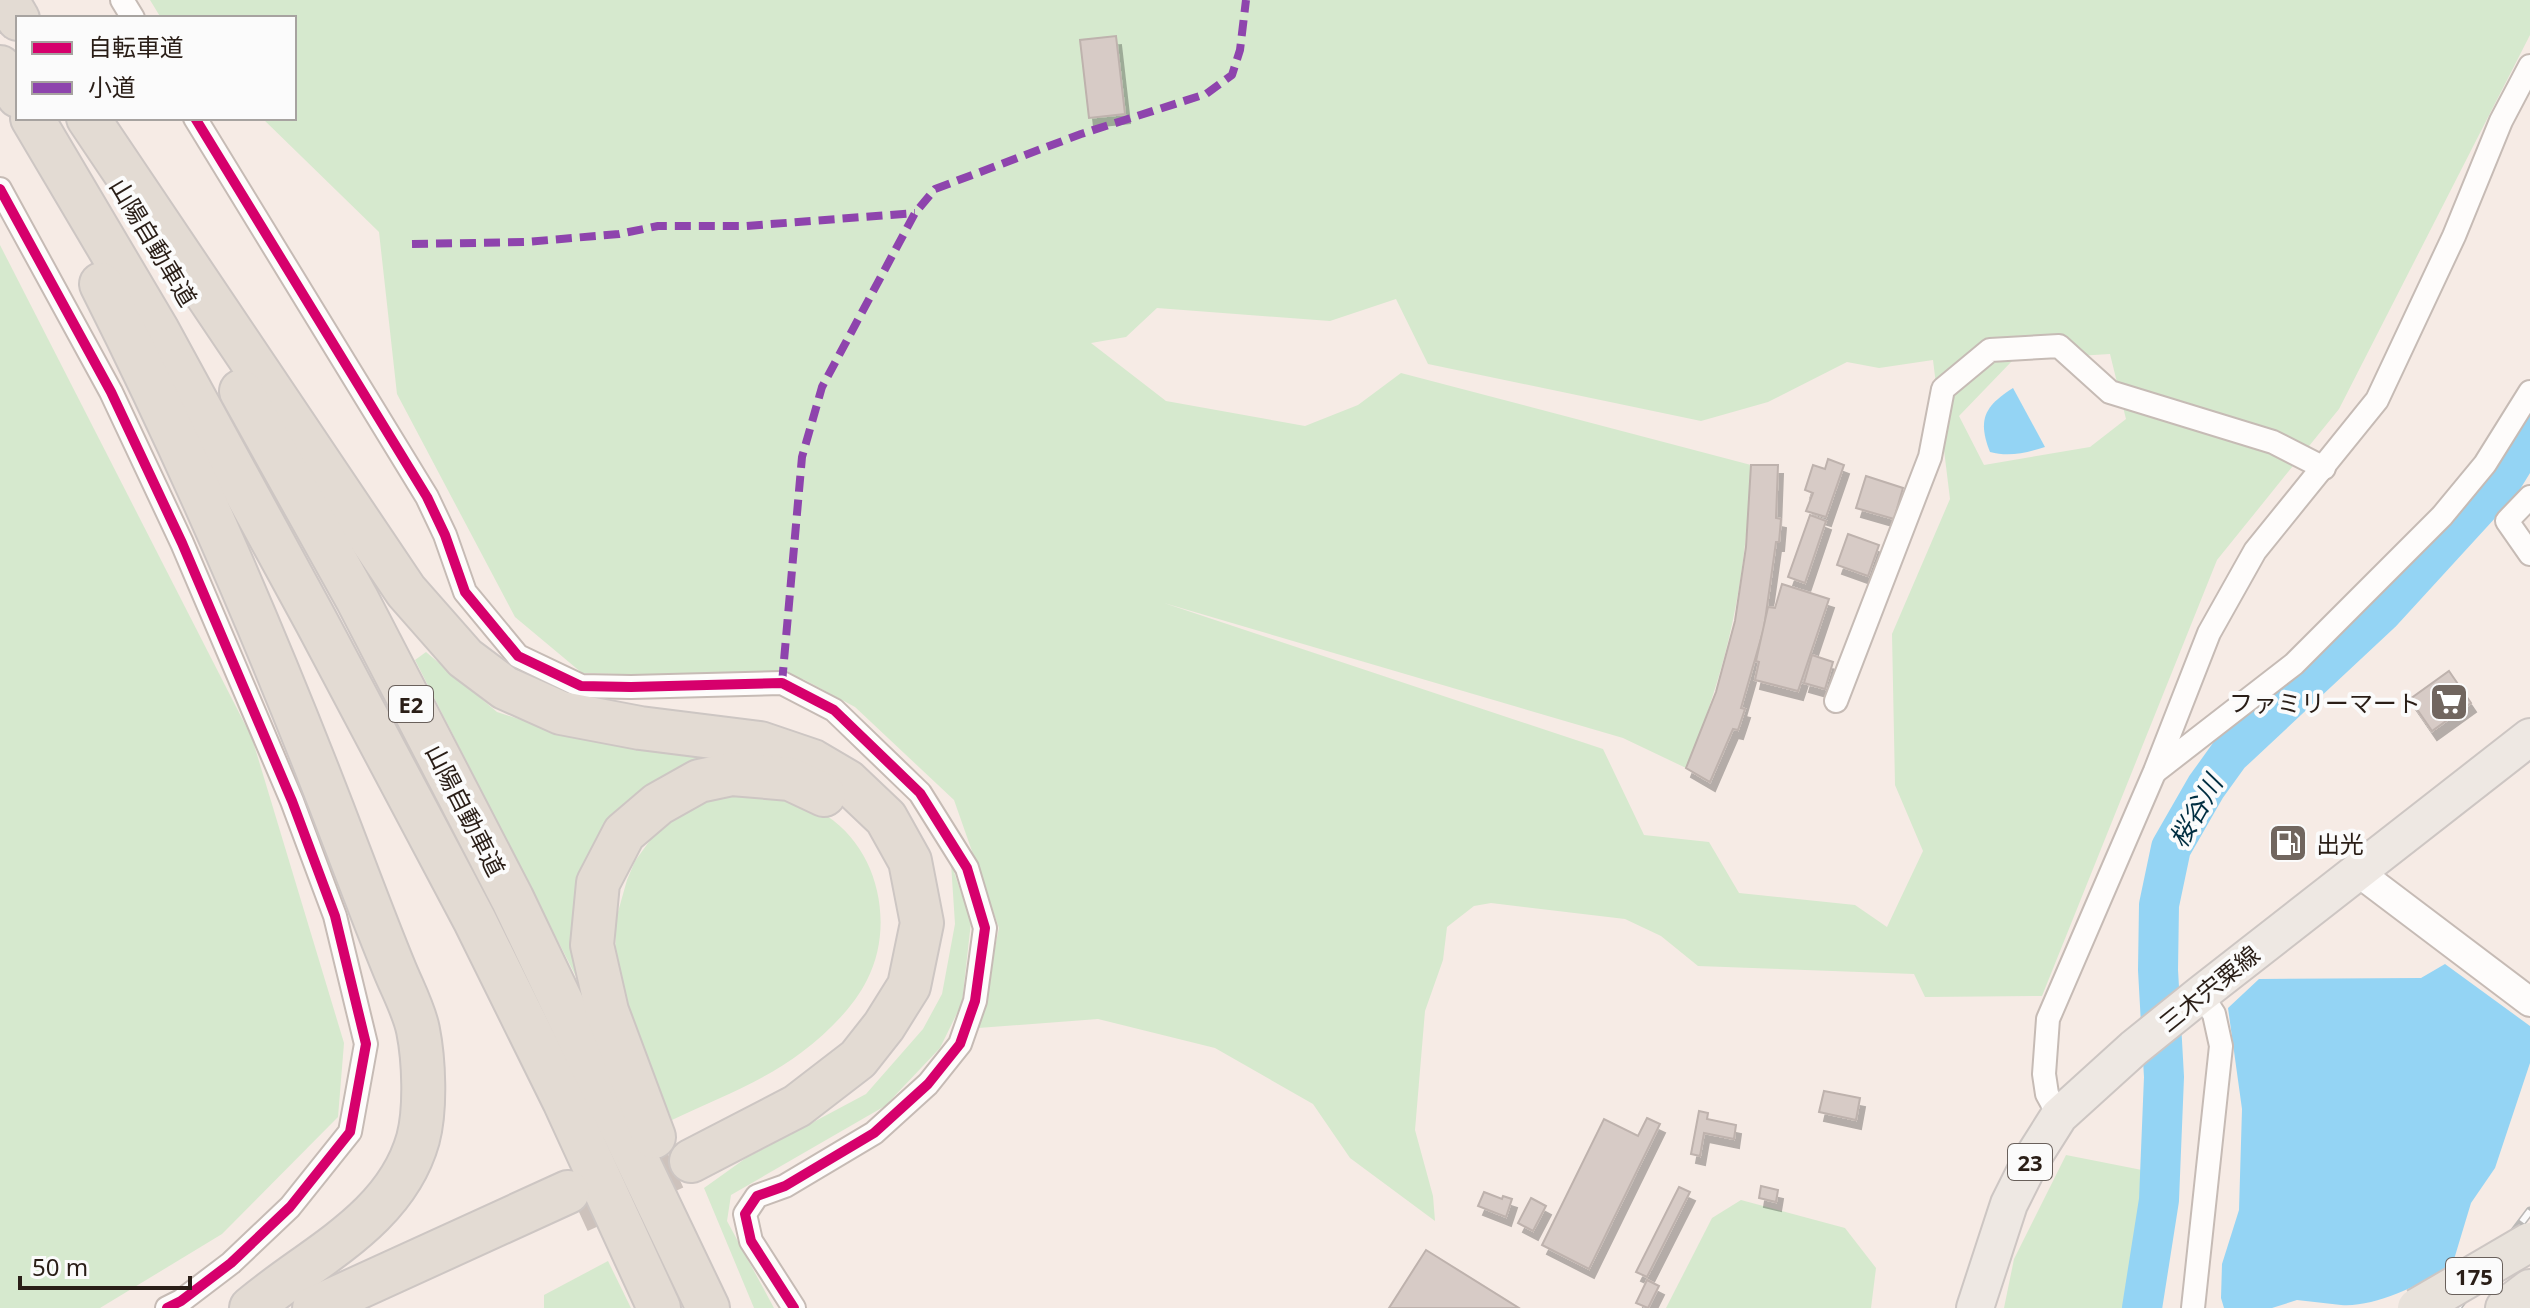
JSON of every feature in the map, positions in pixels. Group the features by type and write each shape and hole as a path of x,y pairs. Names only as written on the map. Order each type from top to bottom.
{"highway":[{"path":"0,67 16,93"},
{"name":"山陽自動車道","path":"33,120 166,344 468,907 564,1101 659,1308"},
{"name":"山陽自動車道","path":"80,120 194,307 364,613 512,898 709,1308"},
{"path":"89,120 406,591 465,658 505,688 561,713 640,728 760,743 813,761 847,781 886,818 910,861 922,923 909,986 884,1026 858,1059 797,1106 685,1152 776,1094 835,1048 869,1010 887,972 896,933 894,882 877,848 854,819 823,795 790,779 732,774 699,781 658,804 624,833 598,883 592,945 607,1011 666,1166 709,1308"},
{"path":"65,172 87,257 155,390 227,552 307,742 418,1028 424,1083 418,1138 399,1182 380,1207 350,1234 251,1308"},
{"path":"314,1308 573,1202 373,1308"},
{"name":"175","path":"2417,1308 2530,1242"},
{"name":"175","path":"2445,1308 2530,1242"},
{"name":"175","path":"2505,1308 2530,1289"}],"main road":[{"name":"三木宍粟線","path":"1975,1308 2009,1204 2030,1162 2059,1116 2134,1048 2530,737"}],"street":[{"path":"2059,1116 2047,1094 2044,1074 2048,1019 2155,771 2209,633 2255,551 2377,400 2454,236 2501,121 2530,66"},
{"path":"196,120 427,497 445,535 465,592 518,656 581,686 782,683 834,710 920,793 967,868 985,928 975,1001 960,1044 928,1084 874,1133 785,1186 757,1196 745,1214 751,1241 794,1308"},
{"path":"0,189 111,392 188,557 292,801 335,916 366,1044 350,1132 280,1216 231,1263 167,1308"},
{"path":"1836,701 1930,457 1943,389 1990,350 2059,346 2110,392 2273,442 2324,468"},
{"path":"2155,771 2294,664 2442,516 2485,464 2530,392"},
{"path":"2530,497 2507,521 2530,554"},
{"path":"2358,872 2530,1002"},
{"path":"2193,1308 2221,1046 2214,1014 2194,1000"}],"green space":[{"path":"150,0 2530,0 2530,35 2339,409 2217,560 2042,996 1925,997 1914,974 1698,966 1661,936 1625,919 1491,903 1474,906 1447,927 1443,960 1425,1011 1415,1130 1433,1196 1435,1221 1350,1158 1313,1104 1215,1048 1098,1019 978,1028 999,928 954,800 855,707 803,679 582,673 515,617 397,394 379,232 264,120 296,120 296,16 160,16","holes":["1396,299 1428,364 1701,421 1768,402 1847,362 1879,368 1933,360 1950,499 1892,634 1895,785 1923,851 1887,927 1855,905 1739,893 1709,842 1644,835 1603,749 1164,603 1623,738 1686,768 1714,692 1733,620 1745,545 1751,465 1401,373 1358,405 1305,426 1166,401 1091,343 1126,337 1157,308 1330,321","2110,354 2126,419 2090,447 1984,465 1959,416 2013,360"]},
{"path":"0,245 252,738 344,1043 338,1117 222,1234 100,1308 0,1308"},
{"path":"426,652 497,712 577,738 755,754 606,836 590,1004 415,660"},
{"path":"770,792 827,816 859,848 877,890 880,936 875,959 867,980 854,1000 811,1045 755,1081 672,1120 636,1034 615,960 616,919 627,880 635,861 659,828 692,805 730,793"},
{"path":"951,863 971,922 962,1003 940,1048 885,1106 731,1195 727,1221 774,1308 754,1308 704,1188 746,1158 866,1094 923,1029 942,994 955,924"},
{"path":"2066,1155 2147,1171 2132,1308 2004,1308 2014,1259"},
{"path":"1741,1200 1845,1228 1876,1268 1871,1308 1666,1308 1712,1218"},
{"path":"608,1261 631,1308 544,1308 544,1295"}],"water":[{"path":"2013,388 2045,447 2018,454 1990,452 1984,431 1986,414 1996,401"},
{"path":"2445,964 2530,1026 2530,1063 2495,1168 2471,1203 2452,1266 2413,1287 2368,1303 2341,1305 2297,1300 2272,1308 2224,1308 2221,1298 2222,1264 2239,1210 2242,1109 2228,1008 2259,979 2421,978"}],"building":[{"path":"1116,36 1125,114 1089,118 1080,40"},
{"path":"1828,459 1844,465 1826,517 1806,511 1813,493 1805,490 1813,465 1825,469"},
{"path":"1751,465 1778,465 1776,518 1781,519 1779,542 1776,542 1764,628 1741,708 1745,709 1738,730 1733,729 1710,782 1686,768 1716,692 1735,621 1746,547"},
{"path":"1866,476 1903,488 1894,519 1856,508"},
{"path":"1810,515 1826,521 1805,583 1788,577"},
{"path":"1848,534 1879,545 1868,576 1837,565"},
{"path":"1782,584 1829,599 1798,691 1755,680 1768,607 1775,608"},
{"path":"1812,655 1833,662 1825,689 1804,683"},
{"path":"2449,671 2471,703 2432,731 2410,699"},
{"path":"1824,1091 1860,1098 1856,1120 1819,1112"},
{"path":"1699,1111 1708,1113 1707,1119 1736,1125 1734,1139 1704,1133 1700,1156 1691,1154"},
{"path":"1647,1118 1660,1124 1589,1269 1542,1245 1604,1119 1638,1136"},
{"path":"1761,1186 1778,1190 1776,1202 1759,1198"},
{"path":"1679,1187 1690,1192 1647,1277 1636,1272"},
{"path":"1484,1192 1502,1199 1503,1196 1512,1199 1506,1217 1478,1206"},
{"path":"1531,1198 1546,1206 1533,1231 1518,1223"},
{"path":"1426,1250 1519,1308 1389,1308"},
{"path":"1647,1280 1659,1286 1648,1308 1636,1303"}],"waterway":[{"name":"桜谷川","path":"2142,1308 2159,1200 2164,1077 2158,970 2159,905 2171,848 2206,787 2229,755 2381,613 2501,482 2530,435"}],"tunnel":[{"path":"579,1212 691,1161"}],"railway":[{"path":"2457,1308 2530,1211"}],"marked path":[{"path":"782,683 802,457 822,387 915,213 935,189 1081,134 1206,94 1232,75 1240,50 1246,0"},
{"path":"412,244 526,242 619,234 658,226 746,226 915,213"}],"cycle path":[{"path":"196,120 427,497 445,535 465,592 518,656 581,686 782,683 834,710 920,793 967,868 985,928 975,1001 960,1044 928,1084 874,1133 785,1186 757,1196 745,1214 751,1241 794,1308"},
{"path":"0,189 111,392 182,543 292,801 335,916 366,1044 350,1132 290,1207 231,1263 167,1308"}],"place":[{"name":"ファミリーマート","path":"2449,702"},
{"name":"出光","path":"2288,843"}]}
